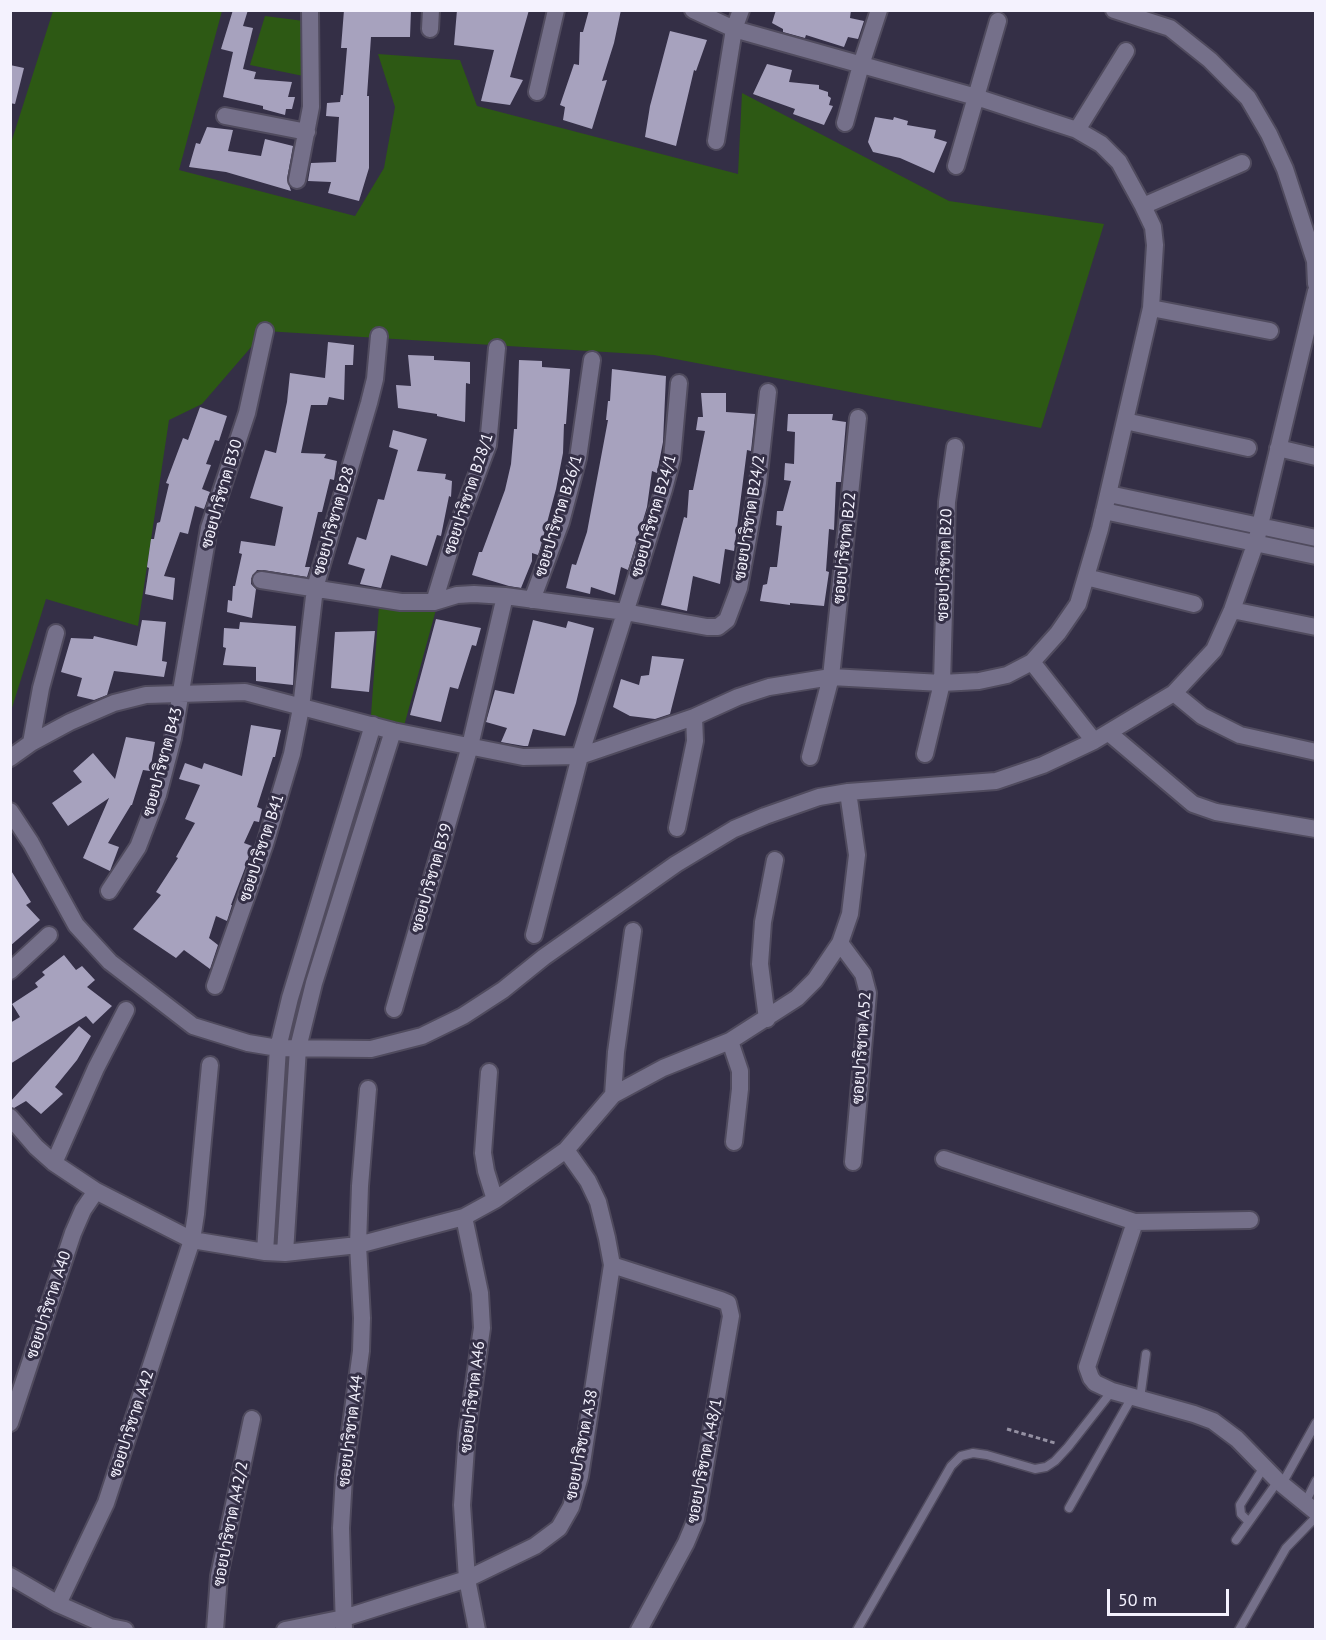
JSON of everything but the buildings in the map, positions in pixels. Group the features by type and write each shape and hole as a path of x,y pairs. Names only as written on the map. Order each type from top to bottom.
{"street":[{"path":"430,28 431,10"},
{"path":"537,92 556,10"},
{"path":"10,758 31,743 70,722 114,703 146,695 245,692 393,730 523,757 580,756 694,717 738,697 769,687 831,677 942,683 980,681 1007,675 1032,662 1069,620 1078,604 1109,494 1151,308 1155,245 1153,227 1143,206 1119,162 1101,144 1077,130 976,97 734,29 693,10"},
{"path":"716,141 734,29 741,10"},
{"path":"845,123 879,10"},
{"path":"1114,10 1170,28 1210,60 1248,98 1269,134 1285,169 1315,261 1316,284"},
{"path":"297,180 307,132 312,89 305,12"},
{"path":"956,166 998,21"},
{"path":"1077,130 1126,51"},
{"path":"225,116 307,132"},
{"path":"1143,206 1242,163"},
{"path":"10,812 31,843 76,925 110,962 193,1026 248,1043 278,1048 371,1049 422,1036 463,1016 503,990 544,957 676,864 734,829 819,797 848,792 996,780 1043,765 1094,741 1174,693 1214,651 1232,610 1258,533 1278,448 1311,329 1316,291"},
{"path":"1151,308 1270,331"},
{"name":"ซอยปาริชาต B30","path":"181,695 209,528 247,412 265,331"},
{"name":"ซอยปาริชาต B28","path":"301,708 315,588 369,403 375,379 379,336"},
{"name":"ซอยปาริชาต B28/1","path":"434,602 456,530 488,446 496,348"},
{"name":"ซอยปาริชาต B26/1","path":"532,600 561,522 578,458 592,360"},
{"name":"ซอยปาริชาต B24/1","path":"534,935 580,756 656,521 672,459 679,383"},
{"name":"ซอยปาริชาต B24/2","path":"625,612 707,627 718,627 727,620 739,588 758,483 768,392"},
{"name":"ซอยปาริชาต B22","path":"810,758 831,677 858,418"},
{"path":"1125,421 1248,448"},
{"name":"ซอยปาริชาต B20","path":"925,754 942,683 947,502 955,447"},
{"path":"1278,448 1316,457"},
{"path":"1109,494 1258,533 1316,556"},
{"path":"1104,511 1258,533 1316,538"},
{"path":"1086,577 1194,604"},
{"path":"261,580 377,599 434,602 457,595 474,594 625,612"},
{"name":"ซอยปาริชาต B39","path":"394,1009 470,746 505,596"},
{"path":"1232,610 1316,627"},
{"path":"31,743 41,688 56,633"},
{"path":"1032,662 1094,741"},
{"path":"1174,693 1202,716 1240,735 1316,752"},
{"name":"ซอยปาริชาต B43","path":"109,891 138,847 158,795 173,738 181,695"},
{"name":"ซอยปาริชาต B41","path":"215,986 265,844 291,754 301,708"},
{"path":"677,828 695,741 694,717"},
{"path":"265,1252 278,1048 290,998 373,725"},
{"path":"285,1253 298,1048 314,982 393,730"},
{"path":"1109,733 1193,804 1216,812 1316,829"},
{"path":"10,1117 36,1147 54,1163 96,1191 192,1240 285,1253 358,1245 464,1218 495,1200 566,1150 613,1095 663,1068 730,1041 767,1019 815,980 840,943 850,914 857,855 848,792"},
{"path":"767,1019 760,964 763,922 775,860"},
{"path":"613,1095 616,1052 633,931"},
{"path":"10,971 49,935"},
{"name":"ซอยปาริชาต A52","path":"840,943 863,974 868,993 853,1162"},
{"path":"54,1163 96,1068 126,1010"},
{"path":"730,1041 740,1071 734,1142"},
{"name":"ซอยปาริชาต A42","path":"58,1604 106,1503 192,1240 210,1065"},
{"path":"489,1071 483,1153 495,1200"},
{"name":"ซอยปาริชาต A44","path":"344,1624 341,1528 344,1476 361,1351 362,1318 358,1245 361,1156 368,1089"},
{"name":"ซอยปาริชาต A38","path":"285,1629 344,1624 467,1579 535,1545 559,1528 571,1507 580,1476 612,1265 608,1238 598,1202 588,1181 566,1150"},
{"path":"944,1159 1135,1222 1250,1220"},
{"name":"ซอยปาริชาต A40","path":"10,1423 73,1233 83,1210 96,1191"},
{"name":"ซอยปาริชาต A46","path":"464,1218 480,1293 482,1328 467,1433 462,1505 467,1579 477,1629"},
{"path":"1135,1222 1087,1367 1088,1373 1095,1383 1109,1395 1136,1398 1213,1421 1237,1439 1261,1471 1311,1514"},
{"name":"ซอยปาริชาต A48/1","path":"612,1265 721,1300 728,1303 731,1316 696,1519 686,1543 639,1629"},
{"name":"ซอยปาริชาต A42/2","path":"215,1629 219,1576 252,1419"},
{"path":"10,1576 58,1604 115,1629"}],"lane":[{"path":"1069,1508 1136,1398 1146,1353"},
{"path":"857,1629 951,1466 962,1456 973,1454 987,1455 1035,1469 1046,1467 1068,1447 1109,1395"},
{"path":"1236,1540 1277,1485 1316,1423"},
{"path":"1248,1521 1239,1509 1241,1500 1261,1471"},
{"path":"1239,1629 1286,1548 1311,1514 1316,1481"}],"path":[{"path":"1007,1429 1068,1447"}],"green space":[{"path":"53,11 222,11 179,170 355,216 384,168 395,107 378,54 460,60 477,106 738,174 742,93 949,201 1104,224 1041,428 654,355 265,331 202,404 169,420 138,626 46,599 11,711 11,143"},
{"path":"265,16 304,21 308,77 250,65"},
{"path":"379,606 437,606 404,726 371,715"}]}
